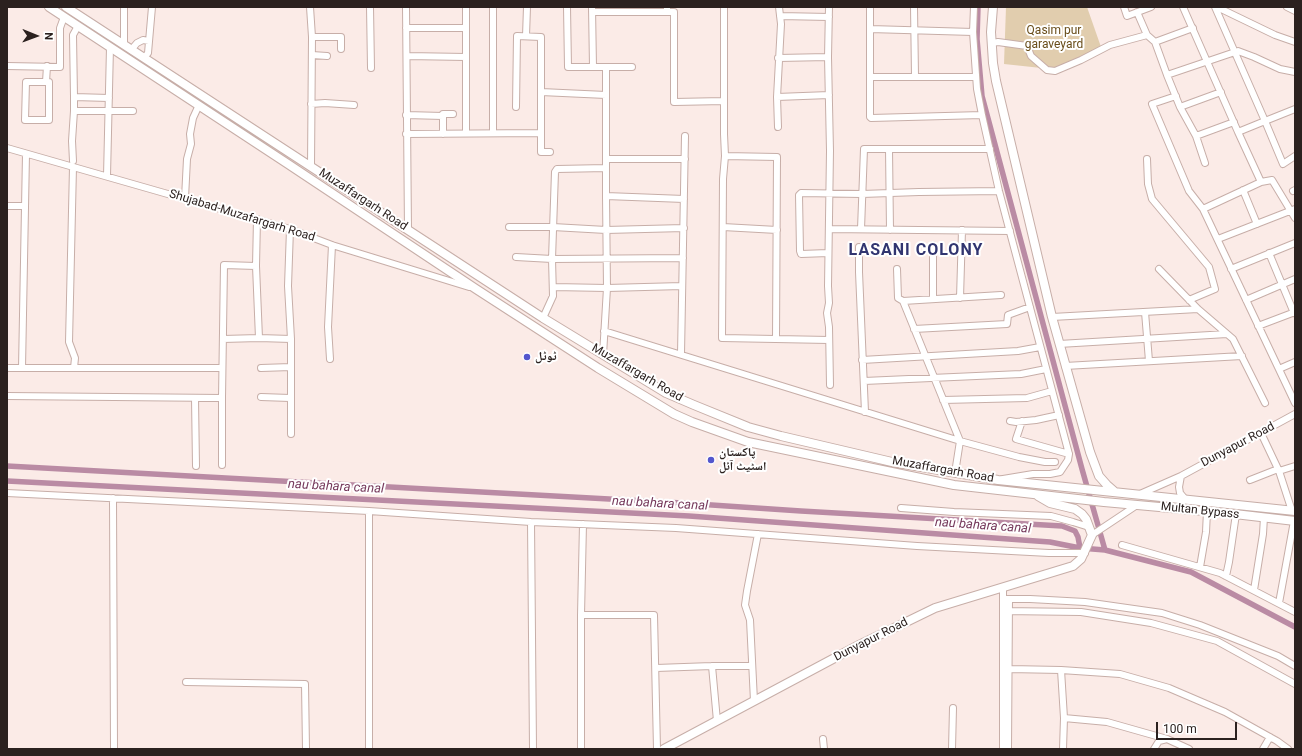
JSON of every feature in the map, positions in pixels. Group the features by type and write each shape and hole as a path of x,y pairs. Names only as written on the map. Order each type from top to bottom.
{"main road":[{"name":"Muzaffargarh Road","path":"49,7 476,289 598,368 674,414 748,442 864,467 954,485 1104,502"},
{"name":"Muzaffargarh Road","path":"66,7 543,318 666,394 748,427 788,438 892,462 998,480 1294,511"},
{"path":"993,7 992,63 1052,317 1090,452 1099,476 1116,492"},
{"path":"864,467 866,456"},
{"path":"1034,494 1050,503 1071,507 1079,511 1086,519 1092,534 1085,553"},
{"name":"Multan Bypass","path":"1104,502 1207,511 1294,521"},
{"path":"1281,519 1283,510"},
{"name":"Dunyapur Road","path":"664,749 859,645 935,608 1074,566 1085,553"}],"street":[{"path":"124,7 128,48 144,40 149,41"},
{"path":"144,58 148,53 152,7"},
{"path":"310,7 312,38 311,166"},
{"path":"370,7 370,68"},
{"path":"406,7 408,230"},
{"path":"466,7 466,134"},
{"path":"493,7 493,133"},
{"path":"526,36 527,7"},
{"path":"567,7 568,67 632,67"},
{"path":"724,7 725,156 723,179 722,338 829,340"},
{"path":"778,127 777,97 779,7"},
{"path":"829,7 828,57 830,194 828,253 829,303 827,313 830,385"},
{"path":"870,7 871,118 982,115"},
{"path":"914,7 915,76"},
{"path":"974,7 973,32 976,77 982,115 999,192 1069,454 1068,460 1060,472 1014,476 998,480"},
{"path":"1124,7 1127,16 1151,7"},
{"path":"1183,7 1261,182"},
{"path":"1216,7 1275,35 1295,42"},
{"path":"1216,7 1283,164 1295,156"},
{"path":"1287,7 1295,11"},
{"path":"593,67 592,10 667,10 674,12 674,102 724,101"},
{"path":"1137,12 1147,35 1155,42 1180,107 1196,136 1205,163"},
{"path":"780,16 829,16"},
{"path":"7,66 60,67 60,28 64,17"},
{"path":"74,368 74,358 69,342 73,164 72,141 74,111 73,35 78,26"},
{"path":"406,28 466,28"},
{"path":"1155,42 1193,28"},
{"path":"870,29 914,29 973,32"},
{"path":"992,43 998,42 1027,46 1032,56 1047,70 1055,71 1110,45 1147,35"},
{"path":"516,107 518,36 541,36 541,152 550,152"},
{"path":"312,38 341,37 341,49"},
{"path":"108,176 110,47"},
{"path":"1167,75 1238,51 1280,69 1295,72"},
{"path":"312,55 327,56"},
{"path":"407,56 466,58"},
{"path":"778,58 828,57"},
{"path":"46,82 26,82 25,120 49,120 49,82 46,82 47,66"},
{"path":"603,354 607,288 606,67"},
{"path":"870,77 976,77"},
{"path":"541,92 606,95"},
{"path":"1180,107 1221,92"},
{"path":"777,97 829,95"},
{"path":"1176,96 1152,104 1189,191 1203,209 1295,403"},
{"path":"74,97 109,98"},
{"path":"312,104 325,102 354,105"},
{"path":"185,198 187,159 191,144 190,134 193,118 199,105"},
{"path":"1238,132 1295,109"},
{"path":"74,111 134,111"},
{"path":"406,115 444,116 444,114 453,114"},
{"path":"443,134 444,116"},
{"path":"1196,136 1234,122"},
{"path":"406,134 541,133"},
{"path":"681,354 685,136"},
{"name":"Shujabad-Muzafargarh Road","path":"7,148 26,154 73,164 108,176 257,219 290,229 332,245 476,289"},
{"path":"861,229 864,149 990,149"},
{"path":"889,149 890,230"},
{"path":"22,368 26,154"},
{"path":"725,156 778,157 776,339"},
{"path":"606,159 685,159"},
{"path":"1148,160 1148,184 1152,199 1209,267 1215,289 1189,300"},
{"path":"543,318 553,296 552,227 555,172 558,169 606,168"},
{"path":"1203,209 1261,182 1272,180 1293,210 1295,218"},
{"path":"1243,190 1257,224"},
{"path":"828,253 801,254 799,195 801,193 862,194 999,192"},
{"path":"606,196 684,199"},
{"path":"7,206 25,206"},
{"path":"1218,239 1293,210"},
{"path":"257,219 256,266 259,338"},
{"path":"508,227 552,227 606,230 684,228"},
{"path":"723,228 777,230"},
{"path":"290,229 288,286 291,339 291,434"},
{"path":"829,229 1010,231"},
{"path":"960,298 962,230"},
{"path":"1231,268 1295,243"},
{"path":"330,359 328,327 332,245"},
{"path":"933,245 933,299"},
{"path":"859,247 865,412"},
{"path":"1258,326 1294,312 1269,254"},
{"path":"516,257 552,259 683,258"},
{"path":"222,465 224,265 256,266"},
{"path":"1159,268 1198,309 1233,339 1265,403"},
{"path":"897,269 898,298 903,301 1001,295"},
{"path":"1246,300 1295,279"},
{"path":"553,287 607,288 682,286"},
{"path":"903,301 960,441 955,473"},
{"path":"914,329 1007,324 1008,315 1030,307"},
{"path":"1052,317 1198,309"},
{"path":"1146,312 1149,361"},
{"path":"604,331 960,441 1019,457 1045,462 1055,462"},
{"path":"1059,344 1227,334"},
{"path":"223,339 291,339"},
{"path":"862,360 1018,351 1040,347"},
{"path":"1065,366 1242,356"},
{"path":"1279,369 1295,362"},
{"path":"261,368 291,367"},
{"path":"7,368 222,368"},
{"path":"864,381 1021,374 1046,369"},
{"path":"944,400 1027,398 1052,391"},
{"path":"7,396 222,398"},
{"path":"195,398 196,466"},
{"path":"261,398 290,398"},
{"name":"Dunyapur Road","path":"1139,494 1180,476 1295,414"},
{"path":"1010,421 1022,421 1059,415"},
{"path":"1022,421 1016,439 1069,454"},
{"path":"1260,433 1278,470 1294,511"},
{"path":"1250,480 1278,470 1295,466"},
{"path":"1180,476 1180,493 1185,499"},
{"path":"7,493 369,511 531,522 676,528 925,546 1049,553 1085,553"},
{"path":"113,498 114,749"},
{"path":"901,508 1051,516 1073,522 1092,534 1137,505"},
{"path":"369,511 370,749"},
{"path":"1200,567 1206,532 1207,511"},
{"path":"1226,576 1236,514"},
{"path":"1254,590 1263,534 1264,517"},
{"path":"1279,603 1294,521"},
{"path":"531,522 532,749"},
{"path":"581,749 583,524"},
{"path":"754,701 750,620 745,605 746,591 758,534"},
{"path":"1122,545 1220,573 1295,612"},
{"path":"1003,587 1006,599 1003,749"},
{"path":"1006,599 1086,602 1162,613 1200,625 1278,656 1295,666"},
{"path":"1006,611 1009,669 1008,749"},
{"path":"1006,611 1081,612 1151,624 1217,642 1295,684"},
{"path":"581,615 654,615 657,749"},
{"path":"712,666 717,721"},
{"path":"656,668 752,666"},
{"path":"1009,669 1061,670 1120,674 1170,688 1225,712 1278,741 1288,749"},
{"path":"1061,670 1064,718 1063,749"},
{"path":"186,682 306,684 306,749"},
{"path":"952,749 953,708"},
{"path":"1064,718 1106,722 1167,739 1189,749"},
{"path":"1263,749 1270,737"},
{"path":"823,739 824,749"},
{"path":"1154,749 1159,741 1167,739"}],"green space":[{"name":"Qasim pur garaveyard","path":"1006,7 1087,7 1101,47 1060,70 1004,64"}],"waterway":[{"path":"978,7 977,39 982,96 1105,550"},
{"path":"7,466 682,503 1062,526 1075,531 1080,548"},
{"name":"nau bahara canal","path":"7,481 689,516 1050,542 1080,548 1105,550 1191,572 1295,627"}],"place":[{"name":"ٹوٹل","path":"527,357"},
{"name":"پاکستان اسٹیٹ آئل","path":"711,460"}],"district":[{"name":"LASANI COLONY","path":"916,251"}]}
